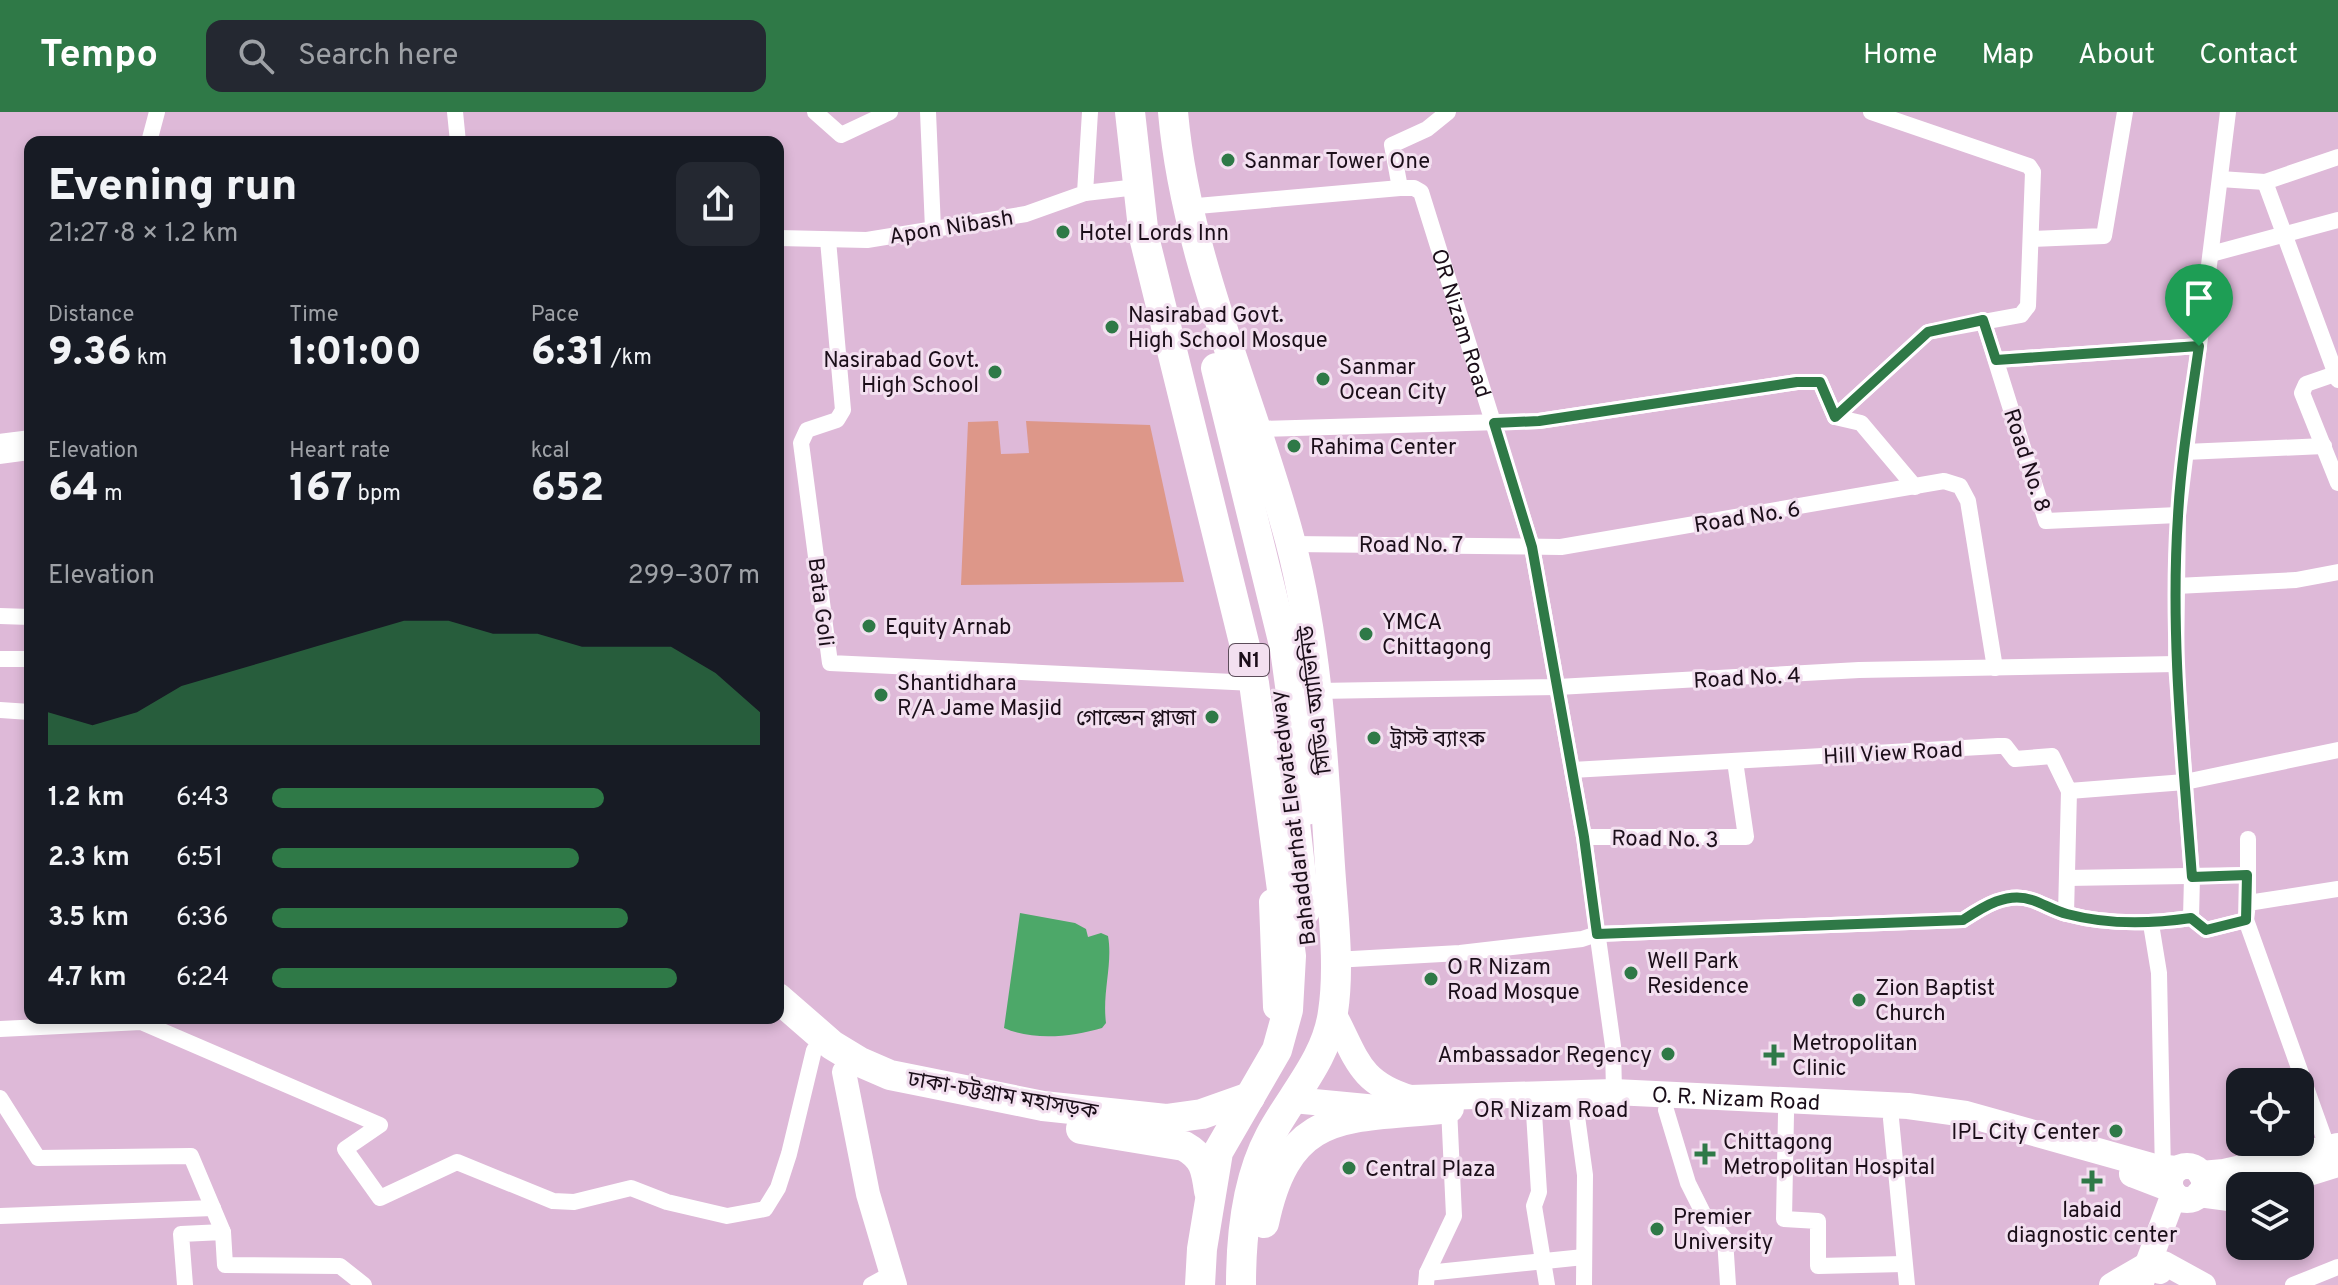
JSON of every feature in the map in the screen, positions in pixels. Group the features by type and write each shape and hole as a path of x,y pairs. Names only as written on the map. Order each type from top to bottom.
{"highway":[{"name":"N1","path":"1127,112 1137,187 1161,316 1205,476 1254,683 1291,956 1288,1010 1277,1050 1218,1152 1202,1249 1200,1285"},
{"name":"Bahaddarhat Elevatedway","path":"1149,112 1150,166 1160,241 1242,526 1268,640 1286,749 1309,951 1309,988 1300,1036 1245,1148 1230,1214 1223,1285"},
{"name":"Bahaddarhat Elevatedway","path":"1163,112 1182,248 1239,451 1285,649 1312,842 1321,953 1322,989 1313,1038 1252,1156 1238,1221 1234,1285"},
{"name":"সিডিএ অ্যাভিনিউ","path":"1173,112 1186,207 1258,429 1291,544 1317,691 1329,858 1333,1013 1320,1053 1270,1137 1257,1170 1247,1216 1241,1285"},
{"path":"0,449 24,446"},
{"path":"0,459 24,457"},
{"name":"ঢাকা-চট্টগ্রাম মহাসড়ক","path":"784,1003 832,1045 890,1075 1043,1106 1166,1119 1202,1114 1250,1097"},
{"name":"ঢাকা-চট্টগ্রাম মহাসড়ক","path":"784,1024 844,1072 872,1087 914,1099 1184,1146 1199,1155 1205,1165 1210,1201"},
{"path":"1249,1285 1273,1189 1300,1141 1323,1125 1449,1108"}],"main road":[{"path":"1127,112 1128,198 1145,287 1191,457 1248,717 1271,881 1277,1050"},
{"path":"1182,112 1185,159 1198,221 1288,490 1314,592 1328,677 1334,825 1329,858"},
{"name":"O. R. Nizam Road","path":"1333,1013 1366,1075 1382,1089 1410,1098 1614,1092 1908,1106 1966,1114 2226,1197"},
{"path":"1293,1100 1333,1106 1449,1108"},
{"name":"OR Nizam Road","path":"1449,1108 1534,1113 1576,1109 1786,1114 1891,1119 1970,1127 2180,1184"},
{"path":"2296,1172 2335,1153"},
{"name":"O. R. Nizam Road","path":"2180,1184 2224,1172 2335,1153"},
{"path":"2153,1274 2180,1184"}],"street":[{"path":"151,136 157,112"},
{"path":"455,112 457,136"},
{"path":"815,112 841,135 890,112"},
{"path":"928,112 933,229"},
{"path":"1085,193 1090,112"},
{"name":"OR Nizam Road","path":"1448,112 1427,129 1392,145 1407,188 1421,192 1532,547 1584,837 1613,1046 1614,1092"},
{"path":"1835,417 1928,332 2026,312 2033,172 2029,166 1871,112"},
{"path":"2031,239 2104,236 2125,112"},
{"path":"2191,918 2192,877 2176,664 2178,515 2228,112"},
{"path":"2220,179 2265,182 2338,157"},
{"path":"2265,182 2337,377 2302,387 2338,483"},
{"name":"Apon Nibash","path":"784,238 867,240 1026,214 1085,193 1137,187"},
{"path":"1186,207 1407,188"},
{"path":"2211,254 2338,220"},
{"name":"Bata Goli","path":"828,240 843,410 837,420 807,430 801,443 830,663 1254,683"},
{"name":"Road No. 8","path":"1983,320 2046,521 2178,515"},
{"path":"1996,360 2199,346"},
{"path":"1258,429 1539,421 1797,382 1820,382 1835,417"},
{"path":"1835,417 1861,423 1915,487"},
{"path":"2185,452 2324,446"},
{"name":"Road No. 6","path":"1532,547 1591,542 1944,481 1960,486 1968,501 1995,668"},
{"name":"Road No. 7","path":"1291,544 1495,544 1532,547"},
{"path":"2176,586 2296,580 2338,572"},
{"path":"0,616 24,617"},
{"path":"0,659 24,659"},
{"name":"Road No. 4","path":"1317,691 1558,687 1859,670 2176,664"},
{"path":"0,710 24,712"},
{"name":"Hill View Road","path":"1572,770 2005,746 2015,759 2052,756 2069,791"},
{"path":"2066,914 2069,791 2185,782 2338,750"},
{"name":"Road No. 3","path":"1584,837 1746,837 1735,761"},
{"path":"2248,839 2247,911 2335,1153"},
{"path":"2067,878 2247,875"},
{"path":"1334,960 1460,953 1582,939 1597,934 1963,920 1991,902 2024,898 2066,914 2151,924 2191,918 2206,930 2247,911 2338,889"},
{"path":"2151,924 2159,973 2180,1184"},
{"path":"0,1029 101,1024"},
{"path":"146,1024 380,1125 345,1149 380,1198 457,1162 553,1201 574,1202 631,1188 667,1202 727,1216 765,1209 778,1188 814,1050"},
{"path":"844,1072 886,1281"},
{"path":"0,1098 38,1158 191,1156 223,1232 225,1265 340,1266 364,1285"},
{"path":"1427,1279 1454,1216 1449,1108"},
{"path":"1576,1109 1585,1175 1584,1285"},
{"path":"1666,1110 1688,1183 1704,1215 1725,1239 1728,1285"},
{"path":"1534,1113 1539,1192 1534,1206 1547,1285"},
{"path":"1786,1114 1784,1219 1818,1221 1818,1266 1904,1264"},
{"path":"1891,1119 1907,1285"},
{"path":"0,1216 213,1208"},
{"path":"185,1285 181,1234 223,1232"},
{"path":"1427,1279 1584,1257"},
{"path":"2293,1285 2338,1267"},
{"path":"2111,1285 2153,1274 2204,1285"}],"shaded area":[{"path":"998,421 1001,454 1029,453 1026,421 1150,425 1184,582 961,585 968,422"},
{"path":"1020,913 1075,923 1086,929 1088,937 1101,933 1108,936 1106,1023 1102,1028 1053,1036 1027,1035 1004,1028"}],"place":[{"name":"Sanmar Tower One","path":"1228,160"},
{"name":"Hotel Lords Inn","path":"1063,232"},
{"name":"Nasirabad Govt. High School Mosque","path":"1112,327"},
{"name":"Nasirabad Govt. High School","path":"995,372"},
{"name":"Sanmar Ocean City","path":"1323,379"},
{"name":"Rahima Center","path":"1294,446"},
{"name":"Equity Arnab","path":"869,626"},
{"name":"YMCA Chittagong","path":"1366,634"},
{"name":"Shantidhara R/A Jame Masjid","path":"881,695"},
{"name":"গোল্ডেন প্লাজা","path":"1212,717"},
{"name":"ট্রাস্ট ব্যাংক","path":"1374,738"},
{"name":"Well Park Residence","path":"1631,973"},
{"name":"O R Nizam Road Mosque","path":"1431,979"},
{"name":"Zion Baptist Church","path":"1859,1000"},
{"name":"Ambassador Regency","path":"1668,1054"},
{"name":"Metropolitan Clinic","path":"1774,1055"},
{"name":"IPL City Center","path":"2116,1131"},
{"name":"Chittagong Metropolitan Hospital","path":"1705,1154"},
{"name":"Central Plaza","path":"1349,1168"},
{"name":"labaid diagnostic center","path":"2092,1181"},
{"name":"Premier University","path":"1657,1229"}],"route":[{"path":"1983,320 1996,360 2199,346 2178,515 2178,707 2192,877 2247,875 2246,920 2206,930 2191,918 2151,924 2108,920 2066,914 2024,898 1991,902 1963,920 1597,934 1584,837 1532,547 1494,423 1539,421 1797,382 1820,382 1835,417 1928,332 1983,320"}]}
